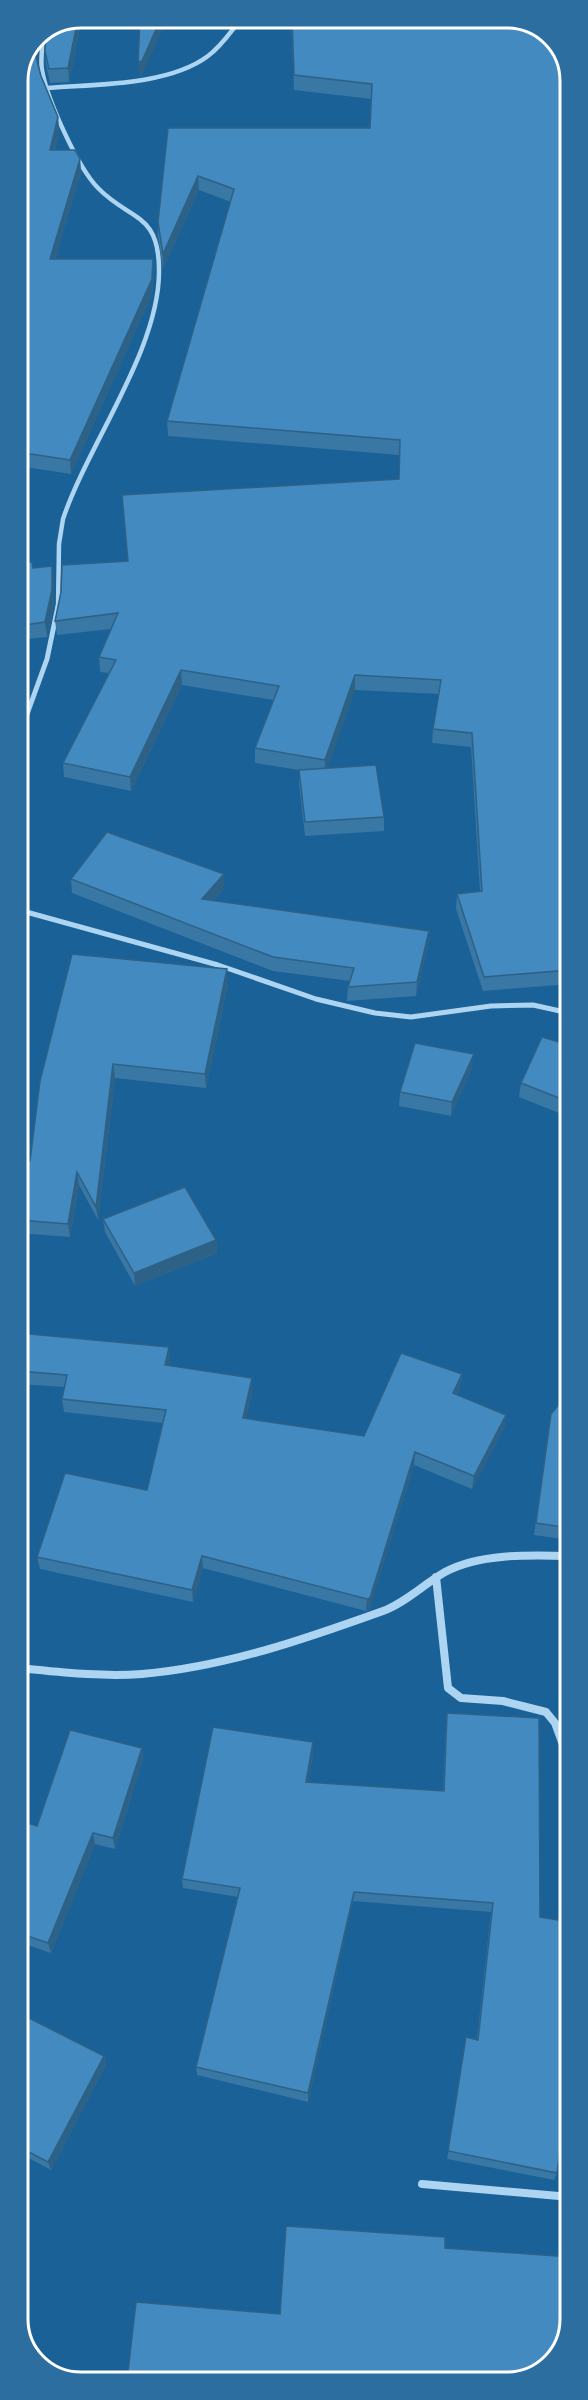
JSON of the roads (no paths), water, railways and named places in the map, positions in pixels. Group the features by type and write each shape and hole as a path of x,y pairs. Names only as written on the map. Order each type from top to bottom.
{"street":[{"path":"46,88 165,74 205,58 232,28"},
{"path":"28,712 52,646 58,609 59,531 64,515 150,322 159,275 157,244 152,230 131,210 97,188 46,88 41,62 42,46"},
{"path":"28,914 218,965 316,999 375,1013 411,1017 491,1006 533,1005 560,1011"},
{"path":"28,1669 86,1674 141,1674 185,1668 261,1652 387,1610 447,1571 493,1558 525,1555 560,1556"},
{"path":"436,1577 448,1688 461,1698 503,1701 546,1712 555,1723 560,1737"},
{"path":"422,2184 560,2196"}]}
